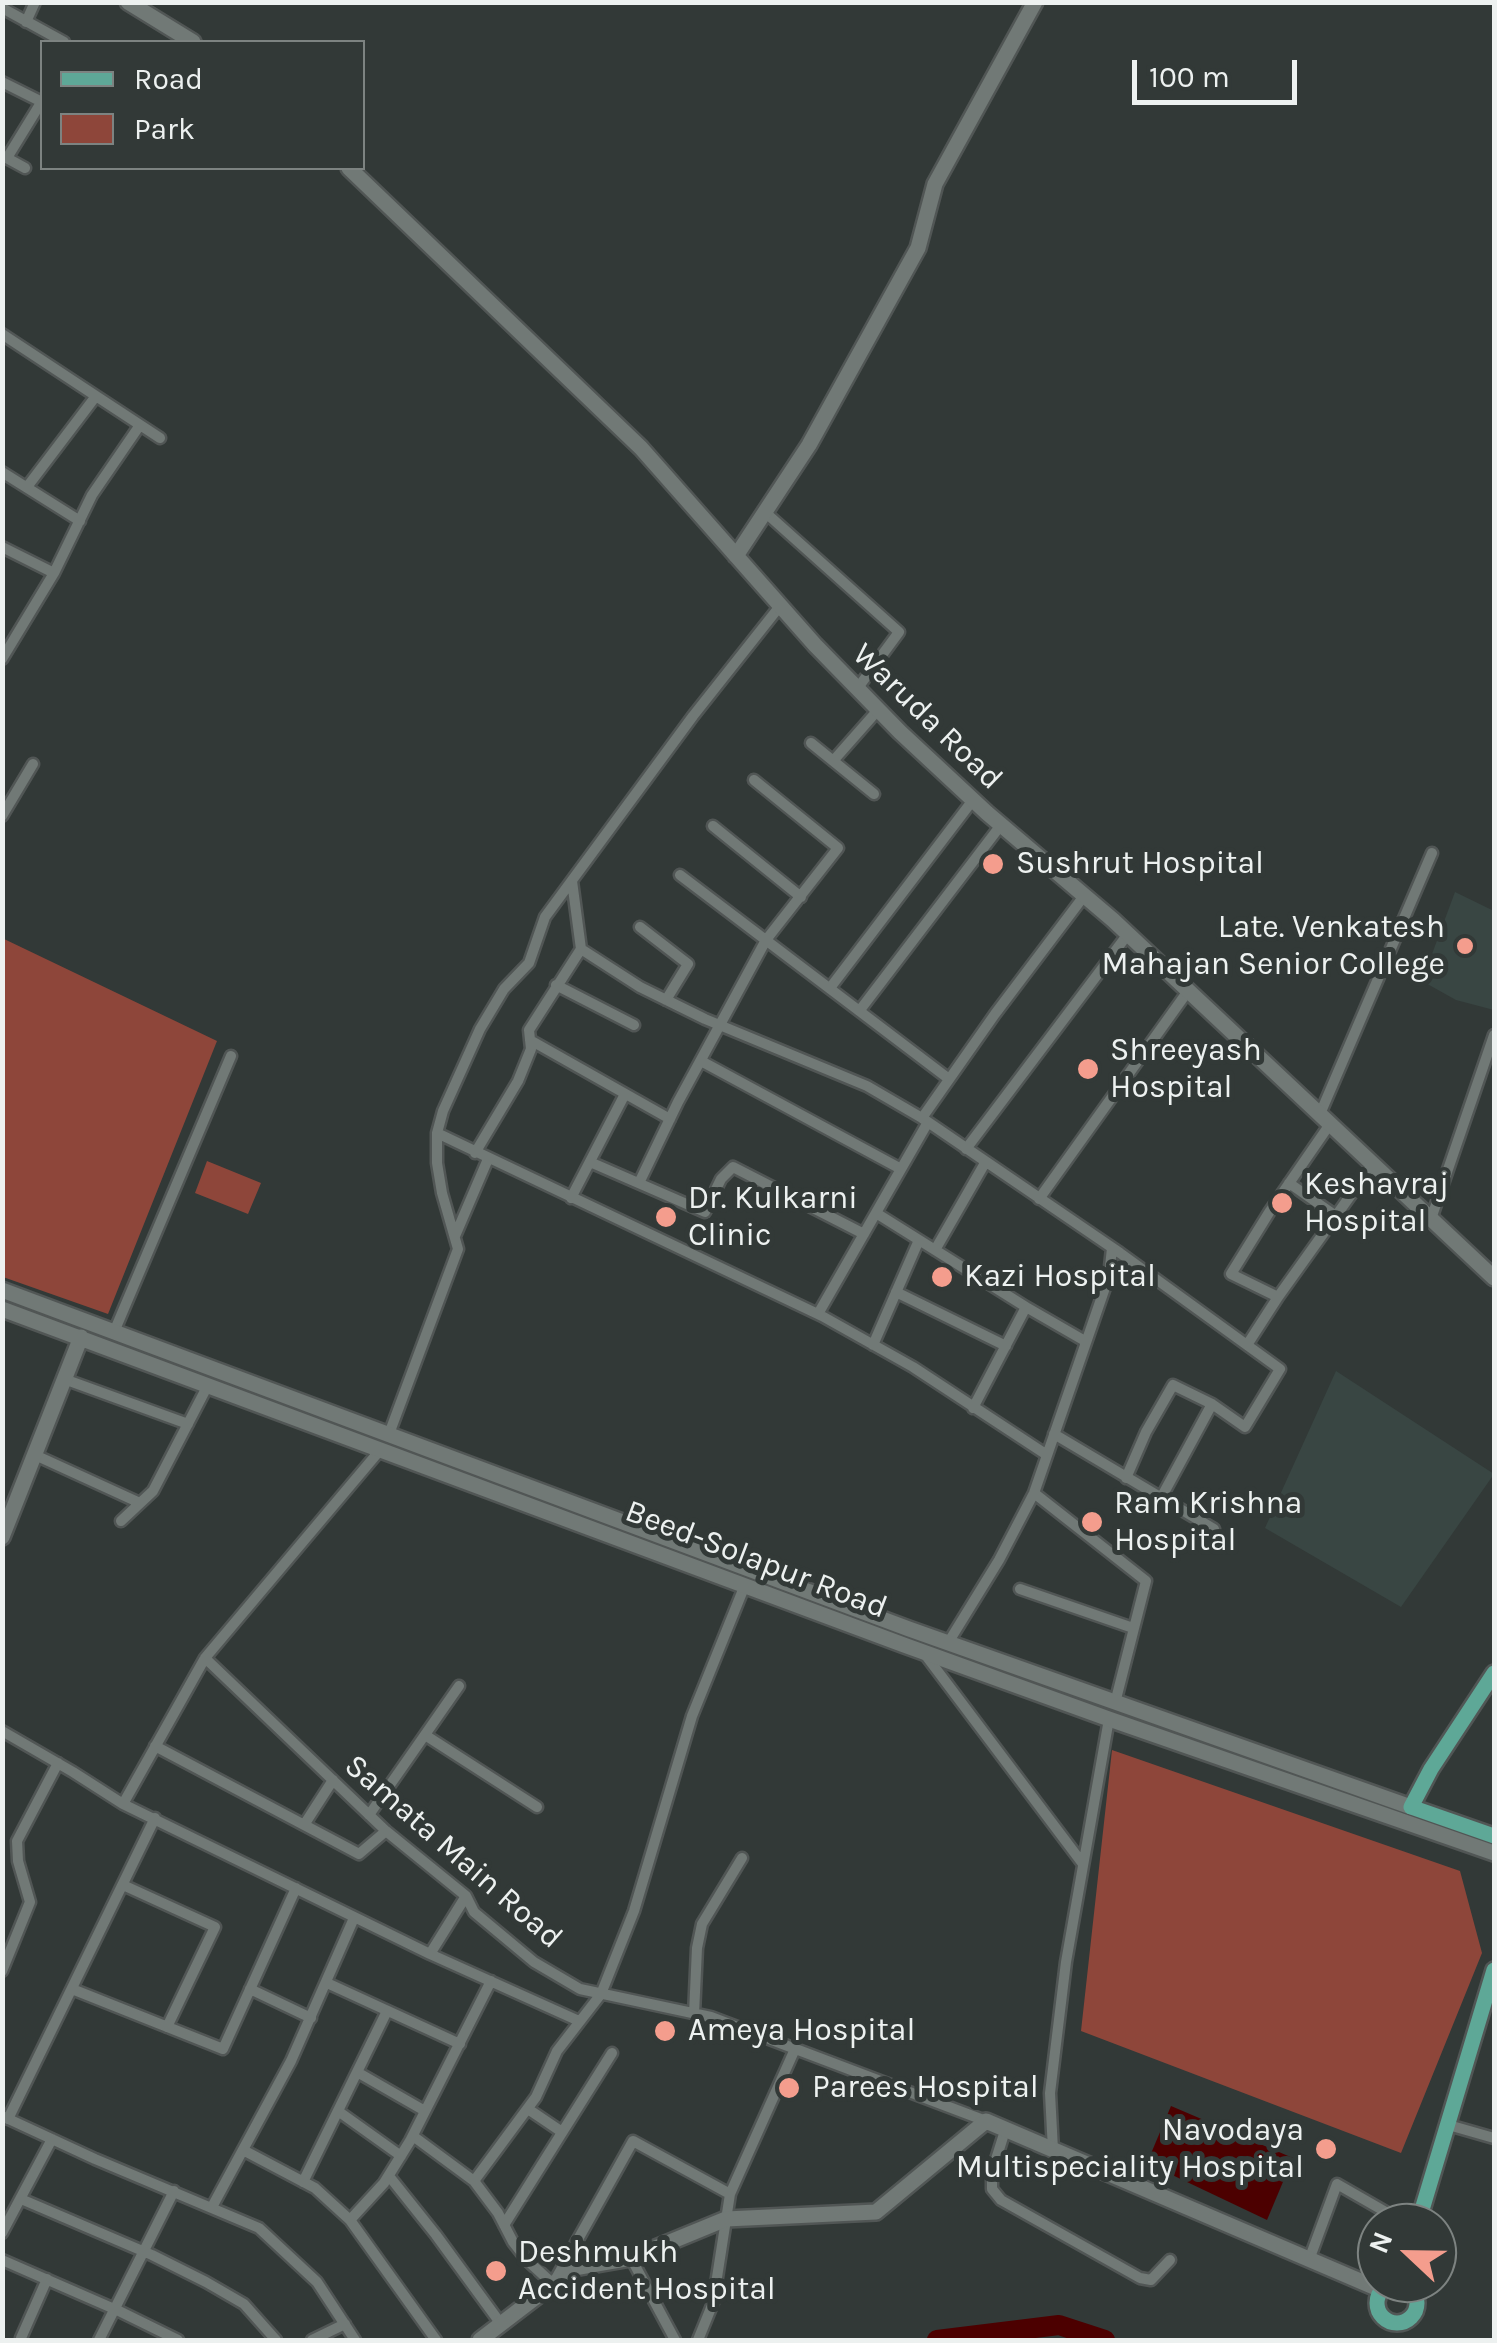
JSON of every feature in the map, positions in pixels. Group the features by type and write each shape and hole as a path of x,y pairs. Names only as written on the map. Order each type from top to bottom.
{"main road":[{"path":"1494,1673 1411,1807 1494,1836"},
{"path":"1426,2203 1494,1970"},
{"path":"1427,2203 1494,1990"},
{"path":"1378,2303 1377,2309 1390,2323 1404,2322 1414,2314 1416,2303"},
{"path":"1388,2340 1390,2323"}],"street":[{"path":"26,22 36,2"},
{"path":"128,2 150,8 190,40"},
{"path":"736,556 845,383 918,248 935,184 1035,2"},
{"path":"2,8 60,40"},
{"path":"2,82 40,101"},
{"path":"25,168 4,156 40,105"},
{"name":"Waruda Road","path":"350,170 642,448 780,606 878,710 973,800 1128,934 1494,1278"},
{"path":"2,334 160,438"},
{"path":"27,487 96,396"},
{"path":"2,659 54,573 92,495 140,425"},
{"path":"2,472 80,520"},
{"path":"766,512 899,632 857,688"},
{"path":"2,547 54,573"},
{"path":"122,1804 204,1658 385,1442 458,1249 437,1162 438,1133 443,1111 480,1029 504,989 529,964 545,917 693,716 780,606"},
{"path":"2,630 15,638"},
{"path":"833,761 878,710"},
{"path":"811,743 874,794"},
{"path":"2,816 33,764"},
{"path":"639,1183 766,940 838,848 754,780"},
{"path":"830,988 973,800"},
{"path":"860,1010 1001,825"},
{"path":"713,826 801,896"},
{"path":"1278,1297 1231,1274 1325,1119 1432,853"},
{"path":"680,875 948,1078"},
{"path":"475,1152 518,1081 531,1048 530,1030 580,948 572,880"},
{"path":"818,1314 948,1078 1084,896"},
{"path":"640,927 688,964 666,1000"},
{"path":"966,1149 1128,934"},
{"path":"580,948 666,1000 867,1086 925,1120 1280,1369 1246,1427 1174,1385 1146,1432 1126,1478"},
{"path":"556,986 634,1025"},
{"path":"1039,1200 1188,990"},
{"path":"1432,1219 1494,1035"},
{"path":"530,1040 670,1119"},
{"path":"114,1332 232,1056"},
{"path":"700,1061 901,1169"},
{"path":"571,1198 625,1094"},
{"path":"438,1133 818,1314 913,1367 1047,1455"},
{"path":"455,1237 488,1159"},
{"path":"590,1162 705,1212 721,1179 732,1167 864,1234"},
{"path":"934,1250 986,1163"},
{"path":"1247,1345 1373,1164"},
{"path":"1289,1183 1336,1216"},
{"path":"876,1213 1085,1341"},
{"path":"873,1345 919,1240"},
{"path":"948,1643 1034,1494 1109,1276 1112,1248"},
{"name":"Beed-Solapur Road","path":"2,1290 745,1585 922,1651 1411,1807"},
{"path":"896,1292 1006,1346"},
{"path":"973,1408 1026,1307"},
{"name":"Beed-Solapur Road","path":"2,1309 208,1385 385,1442 948,1643 1112,1711 1494,1853"},
{"path":"3,1534 80,1337"},
{"path":"64,1379 188,1424"},
{"path":"121,1521 153,1491 208,1385"},
{"path":"1161,1498 1212,1404"},
{"path":"1054,1434 1214,1528"},
{"path":"34,1455 140,1503"},
{"path":"1034,1494 1146,1582 1112,1711 1066,1962 1050,2093 1052,2150"},
{"path":"474,2181 528,2109 579,2020 602,1994 634,1911 692,1716 745,1585"},
{"path":"1020,1589 1133,1628"},
{"path":"922,1651 1083,1864"},
{"name":"Samata Main Road","path":"204,1658 369,1816 466,1896 474,1912 534,1962 580,1989 711,2018 983,2125"},
{"path":"369,1816 460,1686"},
{"name":"Samata Main Road","path":"2,1730 122,1804 430,1954 579,2020"},
{"path":"425,1735 537,1807"},
{"path":"155,1746 359,1854 386,1831"},
{"path":"2,1971 30,1902 17,1841 58,1762"},
{"path":"304,1825 333,1780"},
{"path":"155,1818 5,2118 259,2228 317,2282 355,2340"},
{"path":"694,2014 702,1924 742,1858"},
{"path":"123,1884 215,1926 167,2027"},
{"path":"72,1988 223,2049 296,1888"},
{"path":"430,1954 466,1896"},
{"path":"212,2208 291,2061 354,1918"},
{"path":"350,2220 401,2156 491,1980"},
{"path":"327,1983 460,2044"},
{"path":"250,1990 310,2018"},
{"path":"302,2182 388,2011"},
{"path":"698,2340 713,2303 730,2194 795,2049"},
{"path":"504,2225 612,2053"},
{"path":"357,2072 426,2111"},
{"path":"528,2109 562,2132"},
{"path":"338,2111 401,2156"},
{"path":"983,2125 1052,2150 1357,2282"},
{"path":"983,2125 1003,2137 1357,2283"},
{"path":"480,2340 574,2268 630,2258 726,2219 876,2212 983,2125"},
{"path":"1452,2126 1494,2138"},
{"path":"412,2136 474,2181 513,2242 553,2284"},
{"path":"1003,2137 992,2172 992,2189 1000,2200 1140,2278 1151,2280 1170,2260"},
{"path":"2,2233 52,2139"},
{"path":"553,2284 633,2141 730,2194"},
{"path":"243,2150 315,2188 350,2220 436,2340"},
{"path":"388,2176 501,2324"},
{"path":"1309,2260 1337,2184 1370,2203"},
{"path":"99,2340 174,2192"},
{"path":"20,2199 144,2252 244,2304 276,2340"},
{"path":"630,2258 674,2340"},
{"path":"2,2260 178,2340"},
{"path":"21,2338 46,2279"},
{"path":"312,2340 344,2324"}],"shaded area":[{"name":"Late. Venkatesh Mahajan Senior College","path":"1455,892 1494,911 1494,1010 1456,1000 1422,981"},
{"path":"1336,1371 1494,1474 1401,1607 1265,1528"},
{"path":"1171,2106 1293,2158 1267,2220 1147,2163"}],"green space":[{"path":"2,938 217,1041 108,1314 3,1277"},
{"path":"207,1161 261,1183 248,1214 195,1193"},
{"path":"1112,1750 1460,1871 1482,1953 1401,2153 1081,2031"}],"waterway":[{"path":"937,2340 1059,2325 1105,2340"}],"place":[{"name":"Sushrut Hospital","path":"993,864"},
{"name":"Late. Venkatesh Mahajan Senior College","path":"1465,946"},
{"name":"Shreeyash Hospital","path":"1088,1069"},
{"name":"Keshavraj Hospital","path":"1282,1203"},
{"name":"Dr. Kulkarni Clinic","path":"666,1217"},
{"name":"Kazi Hospital","path":"942,1277"},
{"name":"Ram Krishna Hospital","path":"1092,1522"},
{"name":"Ameya Hospital","path":"665,2031"},
{"name":"Parees Hospital","path":"789,2088"},
{"name":"Navodaya Multispeciality Hospital","path":"1326,2149"},
{"name":"Deshmukh Accident Hospital","path":"496,2271"}]}
